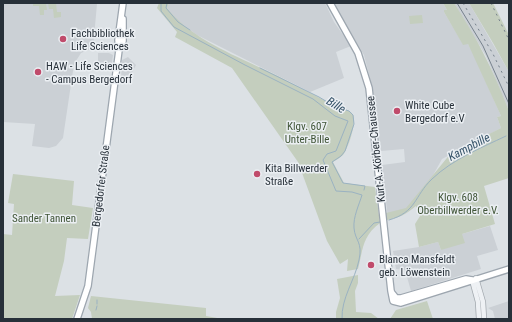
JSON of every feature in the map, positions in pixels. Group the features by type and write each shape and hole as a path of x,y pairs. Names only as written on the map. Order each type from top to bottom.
{"main road":[{"name":"Bergedorfer Straße","path":"77,319 88,286 118,50 122,3"},
{"name":"Kurt-A.-Körber-Chaussee","path":"330,3 355,47 368,84 393,300 396,303 422,294"},
{"path":"391,291 398,298 422,294 466,279 474,279 509,269"}],"street":[{"path":"474,279 479,319"},
{"path":"474,279 483,302 484,319"}],"shaded area":[{"name":"HAW - Life Sciences - Campus Bergedorf","path":"3,3 100,3 97,4 93,48 81,53 74,64 63,138 56,146 49,148 32,146 35,124 3,122"},
{"path":"169,3 325,3 334,22 351,46 336,52 344,78 310,92 197,35 177,20 167,8"},
{"path":"333,3 443,3 447,10 444,12 463,44 468,44 475,57 501,116 497,117 501,128 442,159 431,179 402,214 388,219 382,165 405,162 404,149 381,151 372,86 364,55"},
{"path":"454,3 469,3 509,72 509,111 486,56"},
{"path":"98,53 109,53 113,55 111,70 98,67"},
{"path":"128,57 136,65 128,80 121,80 122,60"},
{"path":"490,226 498,250 477,256 481,269 411,291 405,270 396,269 393,251 438,242 441,250 462,234"},
{"path":"509,301 509,319 495,319 493,311 488,308"}],"green space":[{"path":"46,3 47,10 44,10 44,15 40,15 39,6 33,6 33,4"},
{"path":"48,3 56,3 57,12 61,12 61,17 54,18 53,9 49,9"},
{"name":"Klgv. 607 Unter-Bille","path":"159,3 169,3 167,8 176,18 198,36 210,43 334,105 346,109 353,115 353,129 345,152 333,162 344,183 375,187 380,223 366,238 358,269 347,271 348,259 340,264 327,241 298,162 232,68 175,37 177,32 157,8"},
{"name":"Klgv. 608 Oberbillwerder e.V.","path":"443,3 454,3 462,15 490,66 509,111 509,178 484,186 495,224 462,234 465,243 441,250 438,242 419,247 415,224 420,216 416,206 409,212 392,219 387,220 386,213 406,208 451,153 501,128 497,117 501,116 468,44 463,45 444,12 444,10 447,10"},
{"path":"469,3 493,3 509,35 509,72 493,43"},
{"path":"422,15 423,23 410,24 409,16"},
{"name":"Sander Tannen","path":"13,174 74,181 72,205 93,208 88,239 67,238 64,261 55,296 80,295 72,319 3,319 3,234 12,235 14,204 8,203"},
{"path":"358,275 358,283 355,291 356,312 371,313 379,319 336,319 336,312 340,298 337,279"},
{"path":"91,296 206,308 206,316 223,319 92,319 91,312 88,308"},
{"path":"427,301 433,319 390,319 396,310"}],"waterway":[{"name":"Bille","path":"161,3 161,11 174,27 313,99 335,116 348,121 336,151 327,154 323,160 336,191 352,192 362,195 355,215 354,224 360,254 357,267 346,296 342,311 342,319"},
{"path":"167,3 166,8 178,22 190,30"},
{"path":"260,68 334,106 349,111 353,115 354,124 345,151 341,156 332,162 343,183 365,186 364,190"},
{"name":"Kampbille","path":"389,220 405,213 426,185 440,172 468,154 506,136"},
{"name":"Kampbille","path":"359,239 374,223 380,222"},
{"path":"96,310 97,306"}],"tram line":[{"path":"457,3 483,46 509,104"}],"railway":[{"path":"463,3 493,54 509,87"},
{"path":"491,3 509,40"}],"place":[{"name":"Fachbibliothek Life Sciences","path":"63,39"},
{"name":"HAW - Life Sciences - Campus Bergedorf","path":"38,72"},
{"name":"White Cube Bergedorf e.V","path":"397,111"},
{"name":"Kita Billwerder Straße","path":"257,174"},
{"name":"Blanca Mansfeldt geb. Löwenstein","path":"371,265"}]}
